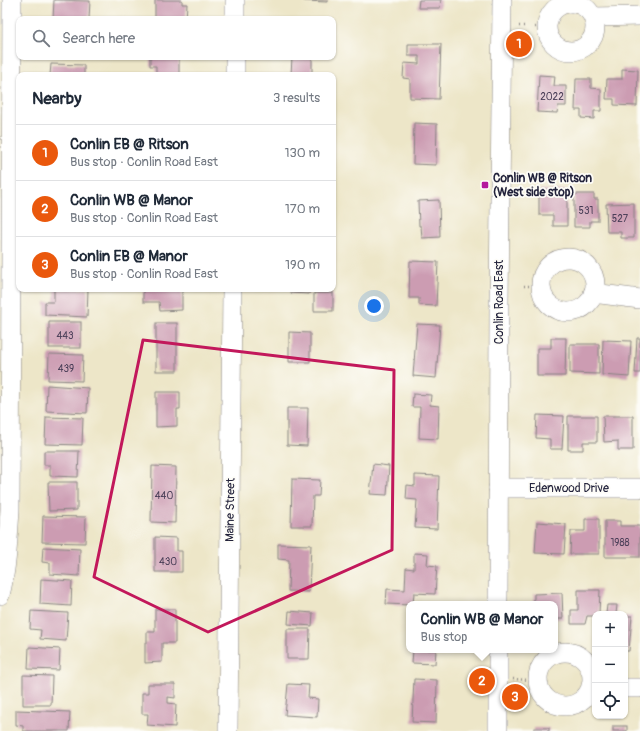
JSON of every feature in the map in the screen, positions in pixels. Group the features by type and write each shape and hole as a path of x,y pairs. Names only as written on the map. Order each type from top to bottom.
{"street":[{"path":"0,594 8,549 10,510 5,443 5,254 6,65 12,0"},
{"path":"235,0 235,16"},
{"name":"Conlin Road East","path":"498,601 502,0"},
{"path":"569,2 579,4 588,9 594,17 596,29 592,40 583,49 572,52 560,50 551,42 546,31 540,26 547,21 551,12 559,5 569,2"},
{"path":"594,17 640,16"},
{"path":"234,72 235,60"},
{"path":"566,258 577,259 587,265 593,275 595,286 593,293 592,297 585,306 568,312 559,311 551,306 545,299 542,291 533,286 542,279 546,269 555,261 566,258"},
{"name":"Maine Street","path":"228,731 232,292"},
{"path":"593,293 640,299"},
{"name":"Edenwood Drive","path":"498,488 640,488"},
{"path":"558,652 567,651 576,653 583,658 588,664 593,683"},
{"path":"498,653 498,731"},
{"path":"555,653 545,660 540,667 538,675 538,684 546,699 554,704 563,706 572,705 580,702 592,689"},
{"path":"628,688 640,688"}],"path":[{"path":"498,680 528,680 538,684"}],"highlighted area":[{"path":"143,340 394,370 392,550 208,632 94,577"}],"building":[{"path":"54,0 90,1 89,16 53,16"},
{"path":"155,0 182,0 182,4 187,4 186,16 155,16"},
{"path":"327,0 327,2 304,1"},
{"path":"419,0 441,0 440,8 418,8"},
{"path":"408,44 441,44 439,99 410,98 410,79 403,78 404,63 419,64 419,56 408,56"},
{"path":"150,60 179,60 179,72 156,72 156,66 150,66"},
{"path":"292,60 312,60 312,72 291,72"},
{"path":"51,64 84,65 84,72 50,72"},
{"path":"622,69 638,70 637,106 614,105 614,99 606,99 607,79 622,79"},
{"path":"539,75 555,76 554,86 566,86 566,106 558,106 557,113 537,112"},
{"path":"576,79 591,79 591,88 601,89 601,111 594,111 594,119 581,118 581,110 575,110"},
{"path":"414,123 437,124 436,165 413,164"},
{"path":"539,190 567,190 567,226 553,226 553,215 539,215"},
{"path":"574,194 594,194 594,199 598,199 598,221 590,221 590,227 574,227"},
{"path":"439,200 440,237 422,238 421,226 419,226 418,201"},
{"path":"634,203 634,238 621,238 621,232 607,232 606,204"},
{"path":"410,261 438,262 436,306 419,305 419,298 409,298"},
{"path":"54,292 88,292 87,317 45,315 45,302 54,302"},
{"path":"143,292 182,292 182,310 160,311 159,302 143,302"},
{"path":"291,292 309,292 309,294"},
{"path":"314,293 333,293 333,311 314,311"},
{"path":"49,322 81,322 81,348 49,348"},
{"path":"156,323 177,323 177,371 156,371"},
{"path":"417,324 440,325 436,378 413,376"},
{"path":"289,332 310,333 310,362 289,362"},
{"path":"551,338 566,338 565,376 537,376 537,348 551,348"},
{"path":"637,338 640,338 640,373 635,373"},
{"path":"603,340 631,341 629,377 602,375"},
{"path":"570,344 599,344 599,374 570,373"},
{"path":"49,354 83,355 82,381 48,380"},
{"path":"47,385 88,388 87,413 46,411"},
{"path":"156,392 180,392 180,409 177,409 177,426 156,427"},
{"path":"413,394 431,395 430,405 439,406 438,439 419,438 420,407 412,407"},
{"path":"287,408 308,408 307,446 287,445"},
{"path":"537,415 564,416 562,449 550,449 550,439 536,438"},
{"path":"568,416 597,416 597,442 583,442 583,450 568,450"},
{"path":"603,416 633,416 633,450 618,450 618,441 604,442"},
{"path":"46,417 83,418 82,445 45,444"},
{"path":"44,451 79,451 78,477 50,476 50,465 44,465"},
{"path":"373,464 389,466 387,495 370,494"},
{"path":"152,466 176,467 175,523 151,522"},
{"path":"415,475 439,476 437,529 415,528 417,500 406,499 407,485 415,486"},
{"path":"292,479 320,480 319,496 313,496 312,526 291,526"},
{"path":"48,482 77,482 77,510 49,511"},
{"path":"43,516 86,517 85,543 42,542"},
{"path":"585,519 599,519 599,554 570,554 571,531 585,531"},
{"path":"605,521 620,521 620,526 640,526 640,557 605,557"},
{"path":"537,522 566,524 564,554 535,553"},
{"path":"155,537 177,538 177,551 182,551 182,572 155,572"},
{"path":"278,544 311,545 309,592 288,591 289,560 278,559"},
{"path":"43,547 80,549 79,576 50,574 50,563 42,562"},
{"path":"414,553 428,554 427,565 437,566 435,594 414,593 413,601 406,601 406,605 386,604 387,589 405,590 406,568 414,569"},
{"path":"41,579 72,581 71,606 40,604"},
{"path":"578,590 600,590 599,611 592,611 592,616 587,616 585,624 571,624 571,610 578,610"},
{"path":"562,593 563,619 558,619 558,601 534,601 534,594"},
{"path":"607,605 617,605 616,611 606,611"},
{"path":"155,609 175,609 175,643 162,643 162,662 145,663 145,643 147,643 147,632 155,632"},
{"path":"31,611 68,613 66,641 40,639 41,630 30,629"},
{"path":"289,611 313,613 312,626 288,624"},
{"path":"628,616 632,616 629,651"},
{"path":"287,629 310,629 309,659 287,659"},
{"path":"29,647 60,649 59,670 28,669"},
{"path":"413,653 436,653 435,664 412,663"},
{"path":"23,675 52,676 51,705 23,705"},
{"path":"414,679 437,680 436,723 412,722"},
{"path":"148,684 175,684 175,698 168,697 168,703 176,704 175,727 147,725 148,714 142,714 142,693 148,693"},
{"path":"288,684 309,685 308,698 318,699 317,717 285,715"},
{"path":"16,710 70,712 69,731 23,731 23,726 16,725"},
{"path":"613,726 627,726 627,731 613,731"},
{"path":"534,728 549,728 549,731 534,731"}],"place":[{"name":"Conlin EB @ Ritson","path":"519,44"},
{"name":"Conlin WB @ Ritson (West side stop)","path":"485,185"},
{"name":"Conlin WB @ Manor","path":"482,681"},
{"name":"Conlin EB @ Manor","path":"515,697"}]}
